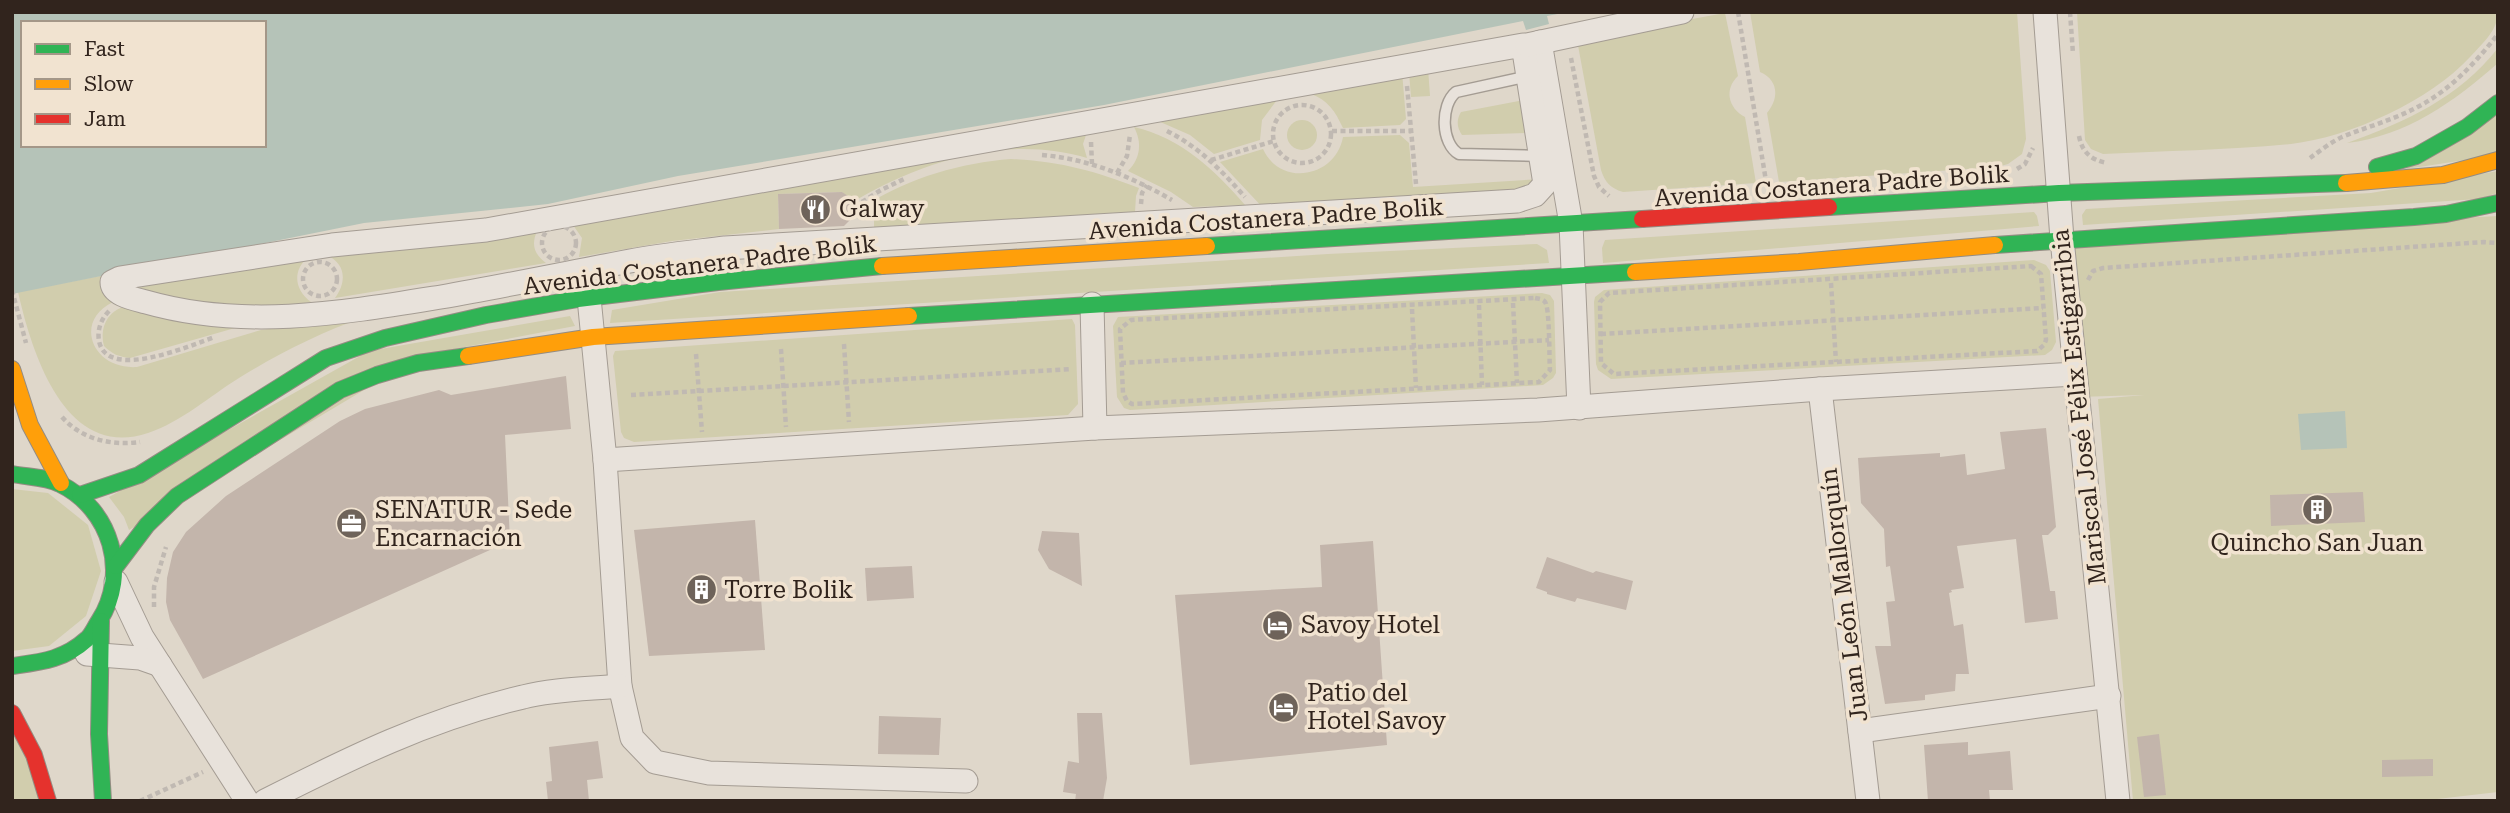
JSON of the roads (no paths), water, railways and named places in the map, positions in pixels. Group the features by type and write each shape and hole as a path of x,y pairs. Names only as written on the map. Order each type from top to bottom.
{"main road":[{"path":"2322,185 2416,156 2467,127 2498,103"},
{"name":"Avenida Costanera Padre Bolik","path":"80,495 139,475 327,358 349,349 426,327 672,286 857,268 2059,193 2322,185 2443,175 2498,160"},
{"path":"2445,214 2498,204"},
{"path":"116,574 147,525 177,496 214,470 340,390 418,363 593,337 1799,262 2062,239 2445,214 2498,216"},
{"path":"12,369 30,425 61,483"},
{"path":"12,474 34,474 61,483 80,495 100,517 111,541 116,574 112,595 101,621 87,639 66,655 48,662 26,667 12,666"},
{"path":"101,621 100,768 103,801"},
{"path":"12,713 22,729 43,779 48,801"}],"street":[{"path":"1550,156 1545,184 1527,199 725,248 632,260 529,282 363,310 278,318 221,317 168,309 130,297 113,290 112,286 112,282 120,278 332,245 486,230 1406,68 1534,38 1567,37 1682,12"},
{"name":"Mariscal José Félix Estigarribia","path":"2045,12 2062,239 2118,801"},
{"path":"1534,38 1550,156 1571,224 1579,408"},
{"path":"589,298 605,460 620,686 632,738 655,762 709,773 966,781"},
{"path":"1092,304 1095,428"},
{"path":"605,460 1095,428 1579,408 1820,389 2075,374"},
{"name":"Juan León Mallorquín","path":"1820,389 1868,801"},
{"path":"116,574 127,610 247,801"},
{"path":"66,655 100,653 140,658 160,665"},
{"path":"265,801 410,731 526,696 620,686"},
{"path":"1860,731 2109,696"}],"lane":[{"path":"1537,74 1456,92 1451,96 1445,114 1447,141 1459,154 1550,156"}],"place":[{"name":"Galway","path":"816,209"},
{"name":"Quincho San Juan","path":"2317,509"},
{"name":"SENATUR - Sede Encarnación","path":"352,524"},
{"name":"Torre Bolik","path":"701,590"},
{"name":"Savoy Hotel","path":"1278,625"},
{"name":"Patio del Hotel Savoy","path":"1284,707"}]}
